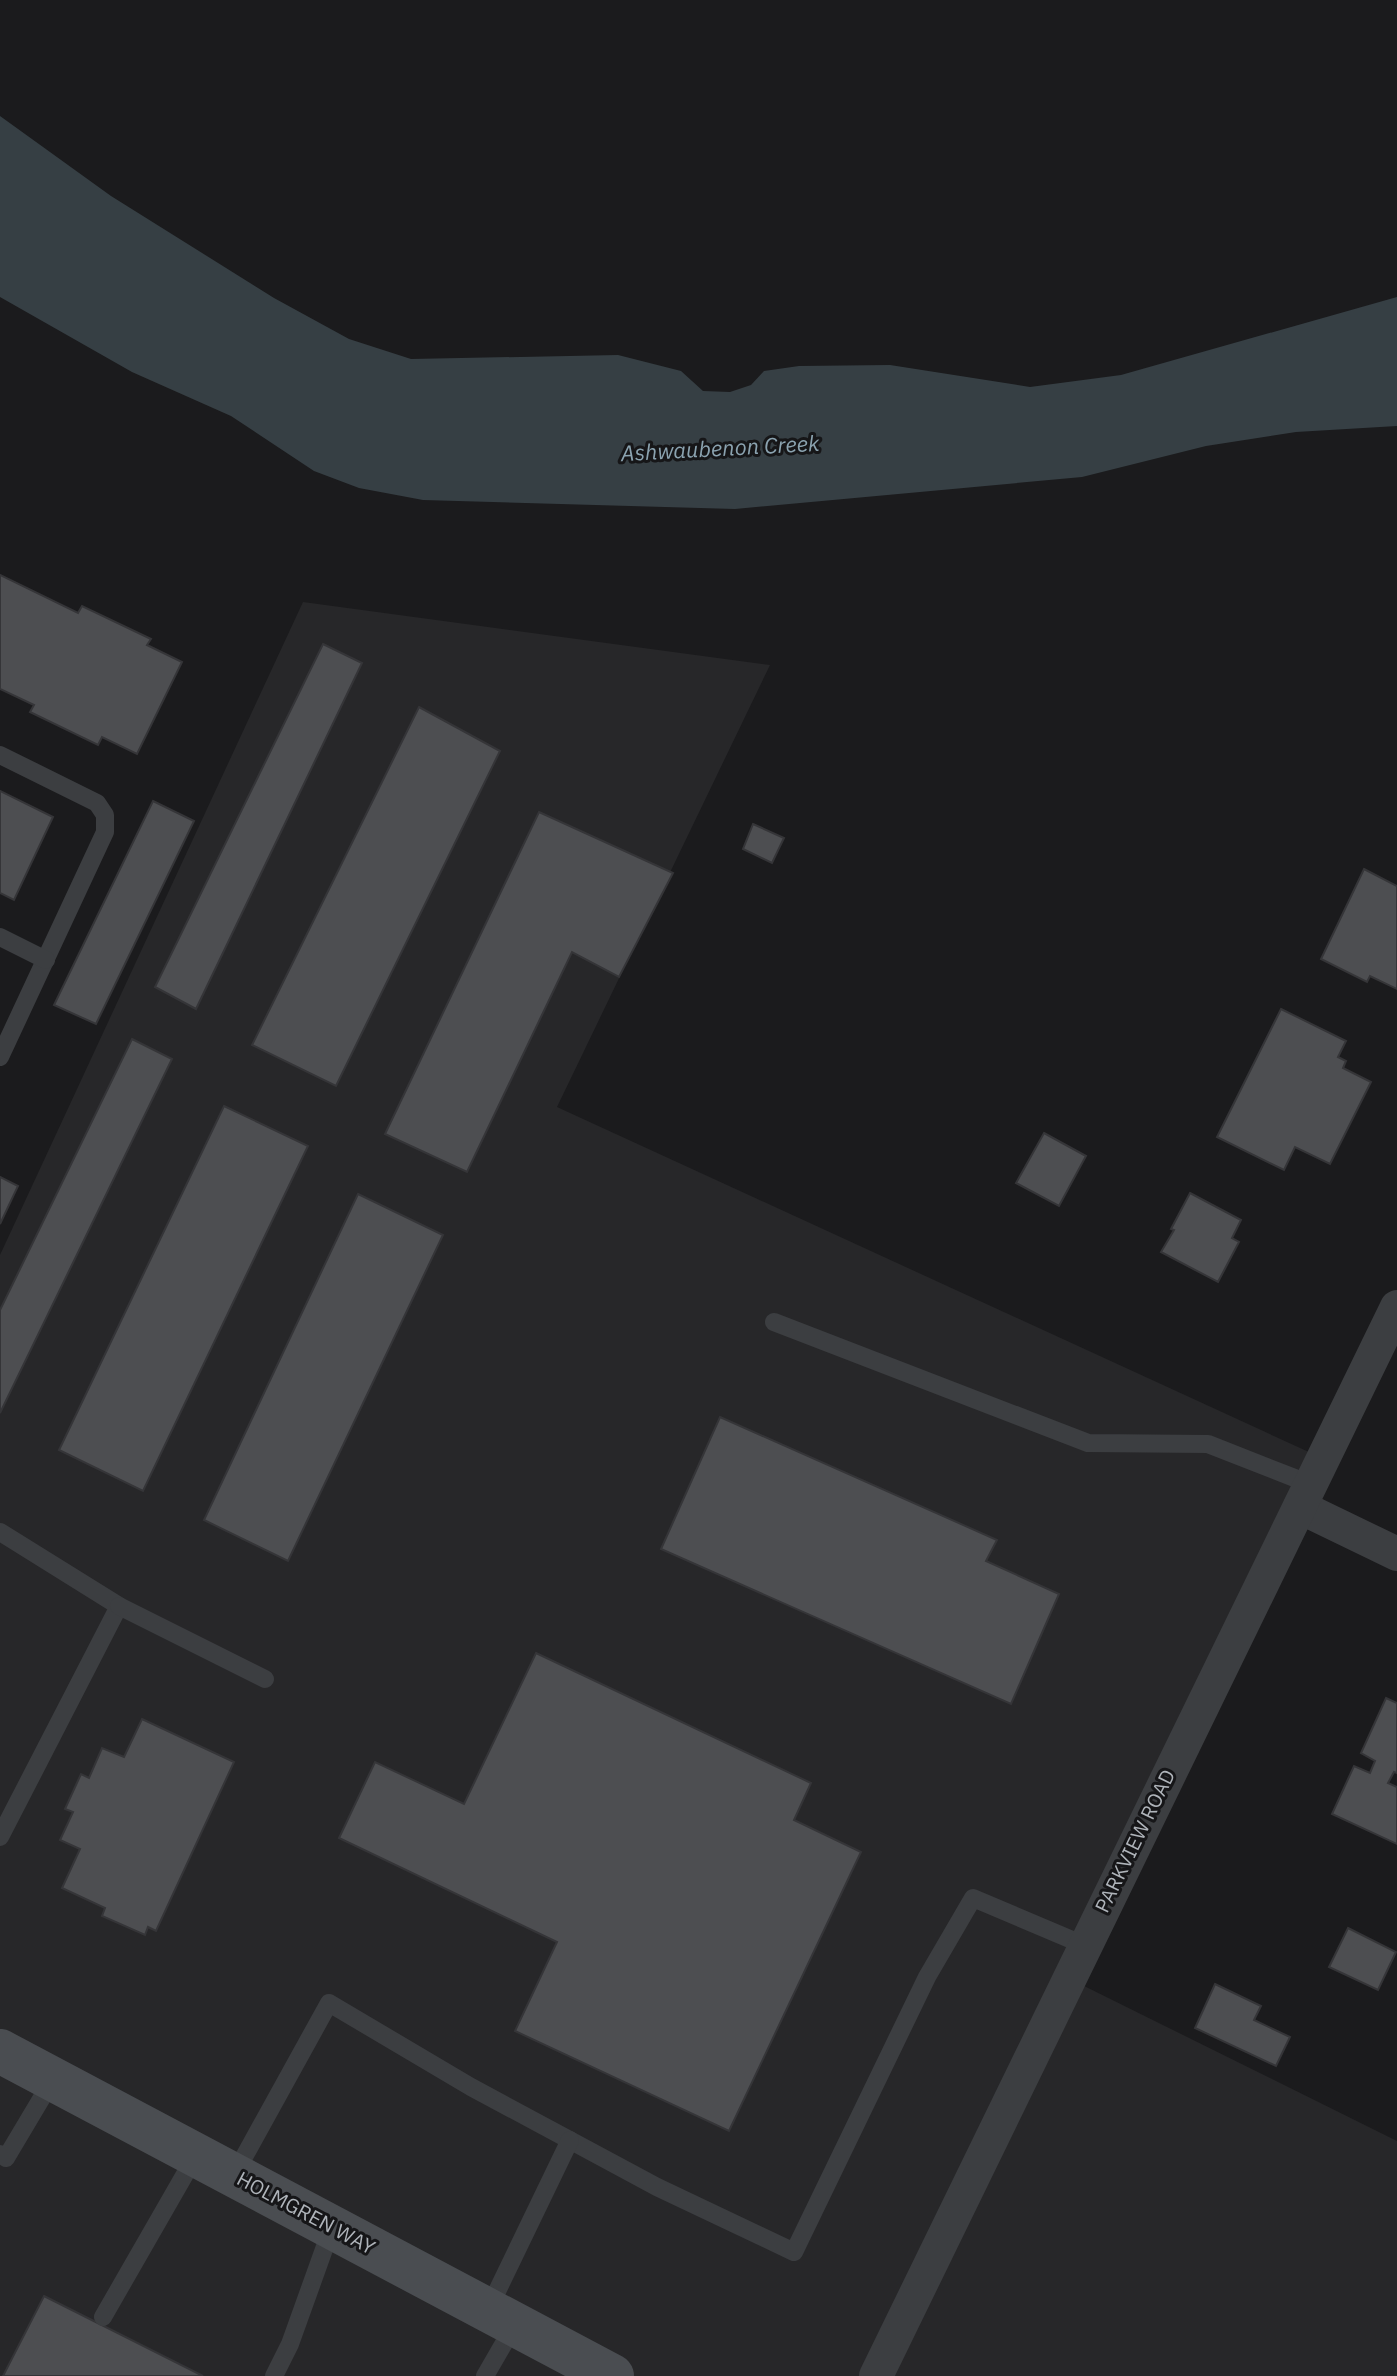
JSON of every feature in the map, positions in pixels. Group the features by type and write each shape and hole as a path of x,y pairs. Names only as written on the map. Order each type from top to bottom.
{"street":[{"name":"PARKVIEW ROAD","path":"876,2376 1397,1307"},
{"path":"1305,1496 1397,1554"},
{"name":"HOLMGREN WAY","path":"0,2051 612,2376"}],"lane":[{"path":"0,755 97,803 105,815 105,832 97,853 0,1057"},
{"path":"0,937 46,960"},
{"path":"774,1322 1088,1443 1208,1444 1305,1496"},
{"path":"0,1532 119,1606 265,1679"},
{"path":"0,1837 119,1606"},
{"path":"234,2175 329,2003 471,2087 657,2187 794,2252 927,1977 973,1898 1084,1945"},
{"path":"2,2161 53,2079"},
{"path":"485,2376 501,2317 570,2140"},
{"path":"103,2317 196,2155"},
{"path":"274,2376 290,2344 332,2227"}],"shaded area":[{"path":"303,602 770,665 557,1107 1322,1458 1068,1978 1397,2141 1397,2376 0,2376 0,1255"}],"water":[{"name":"Ashwaubenon Creek","path":"0,116 111,196 274,298 349,339 411,359 618,355 681,371 703,391 730,392 751,385 764,371 799,366 890,365 1030,387 1121,375 1397,297 1397,426 1296,432 1206,446 1082,477 735,509 423,500 359,488 314,471 231,416 132,372 0,297"}],"building":[{"path":"0,575 78,613 82,606 151,639 147,645 182,662 137,754 102,737 98,745 30,712 34,705 0,689"},
{"path":"323,644 362,663 196,1009 155,987"},
{"path":"419,707 500,751 336,1086 252,1045"},
{"path":"0,791 53,817 14,900 0,893"},
{"path":"153,801 194,821 96,1024 54,1005"},
{"path":"539,812 673,873 619,977 572,952 467,1172 385,1134"},
{"path":"753,824 784,838 772,863 743,849"},
{"path":"1364,869 1397,886 1397,989 1370,976 1367,982 1321,959"},
{"path":"1281,1009 1346,1041 1338,1057 1346,1061 1343,1068 1371,1082 1330,1164 1295,1147 1284,1170 1217,1137"},
{"path":"132,1039 172,1059 0,1413 0,1310"},
{"path":"224,1106 308,1146 143,1491 59,1450"},
{"path":"1044,1133 1086,1156 1059,1206 1016,1183"},
{"path":"0,1177 18,1186 0,1224"},
{"path":"1190,1193 1241,1220 1232,1238 1239,1242 1218,1282 1161,1252"},
{"path":"358,1194 443,1235 288,1561 204,1520"},
{"path":"720,1417 997,1540 986,1561 1059,1594 1011,1704 661,1549"},
{"path":"536,1653 811,1783 794,1820 861,1852 729,2131 515,2031 557,1942 339,1838 375,1762 464,1804"},
{"path":"1386,1698 1397,1703 1397,1773 1394,1772 1388,1783 1397,1787 1397,1844 1332,1814 1354,1766 1370,1773 1375,1761 1361,1753"},
{"path":"142,1719 234,1762 156,1931 148,1927 145,1935 102,1916 105,1908 62,1888 80,1849 60,1840 73,1812 65,1809 81,1774 89,1778 102,1748 124,1757"},
{"path":"1348,1928 1396,1952 1378,1990 1329,1967"},
{"path":"1215,1984 1261,2006 1254,2020 1290,2037 1276,2066 1195,2028"},
{"path":"44,2296 203,2376 3,2376"}]}
